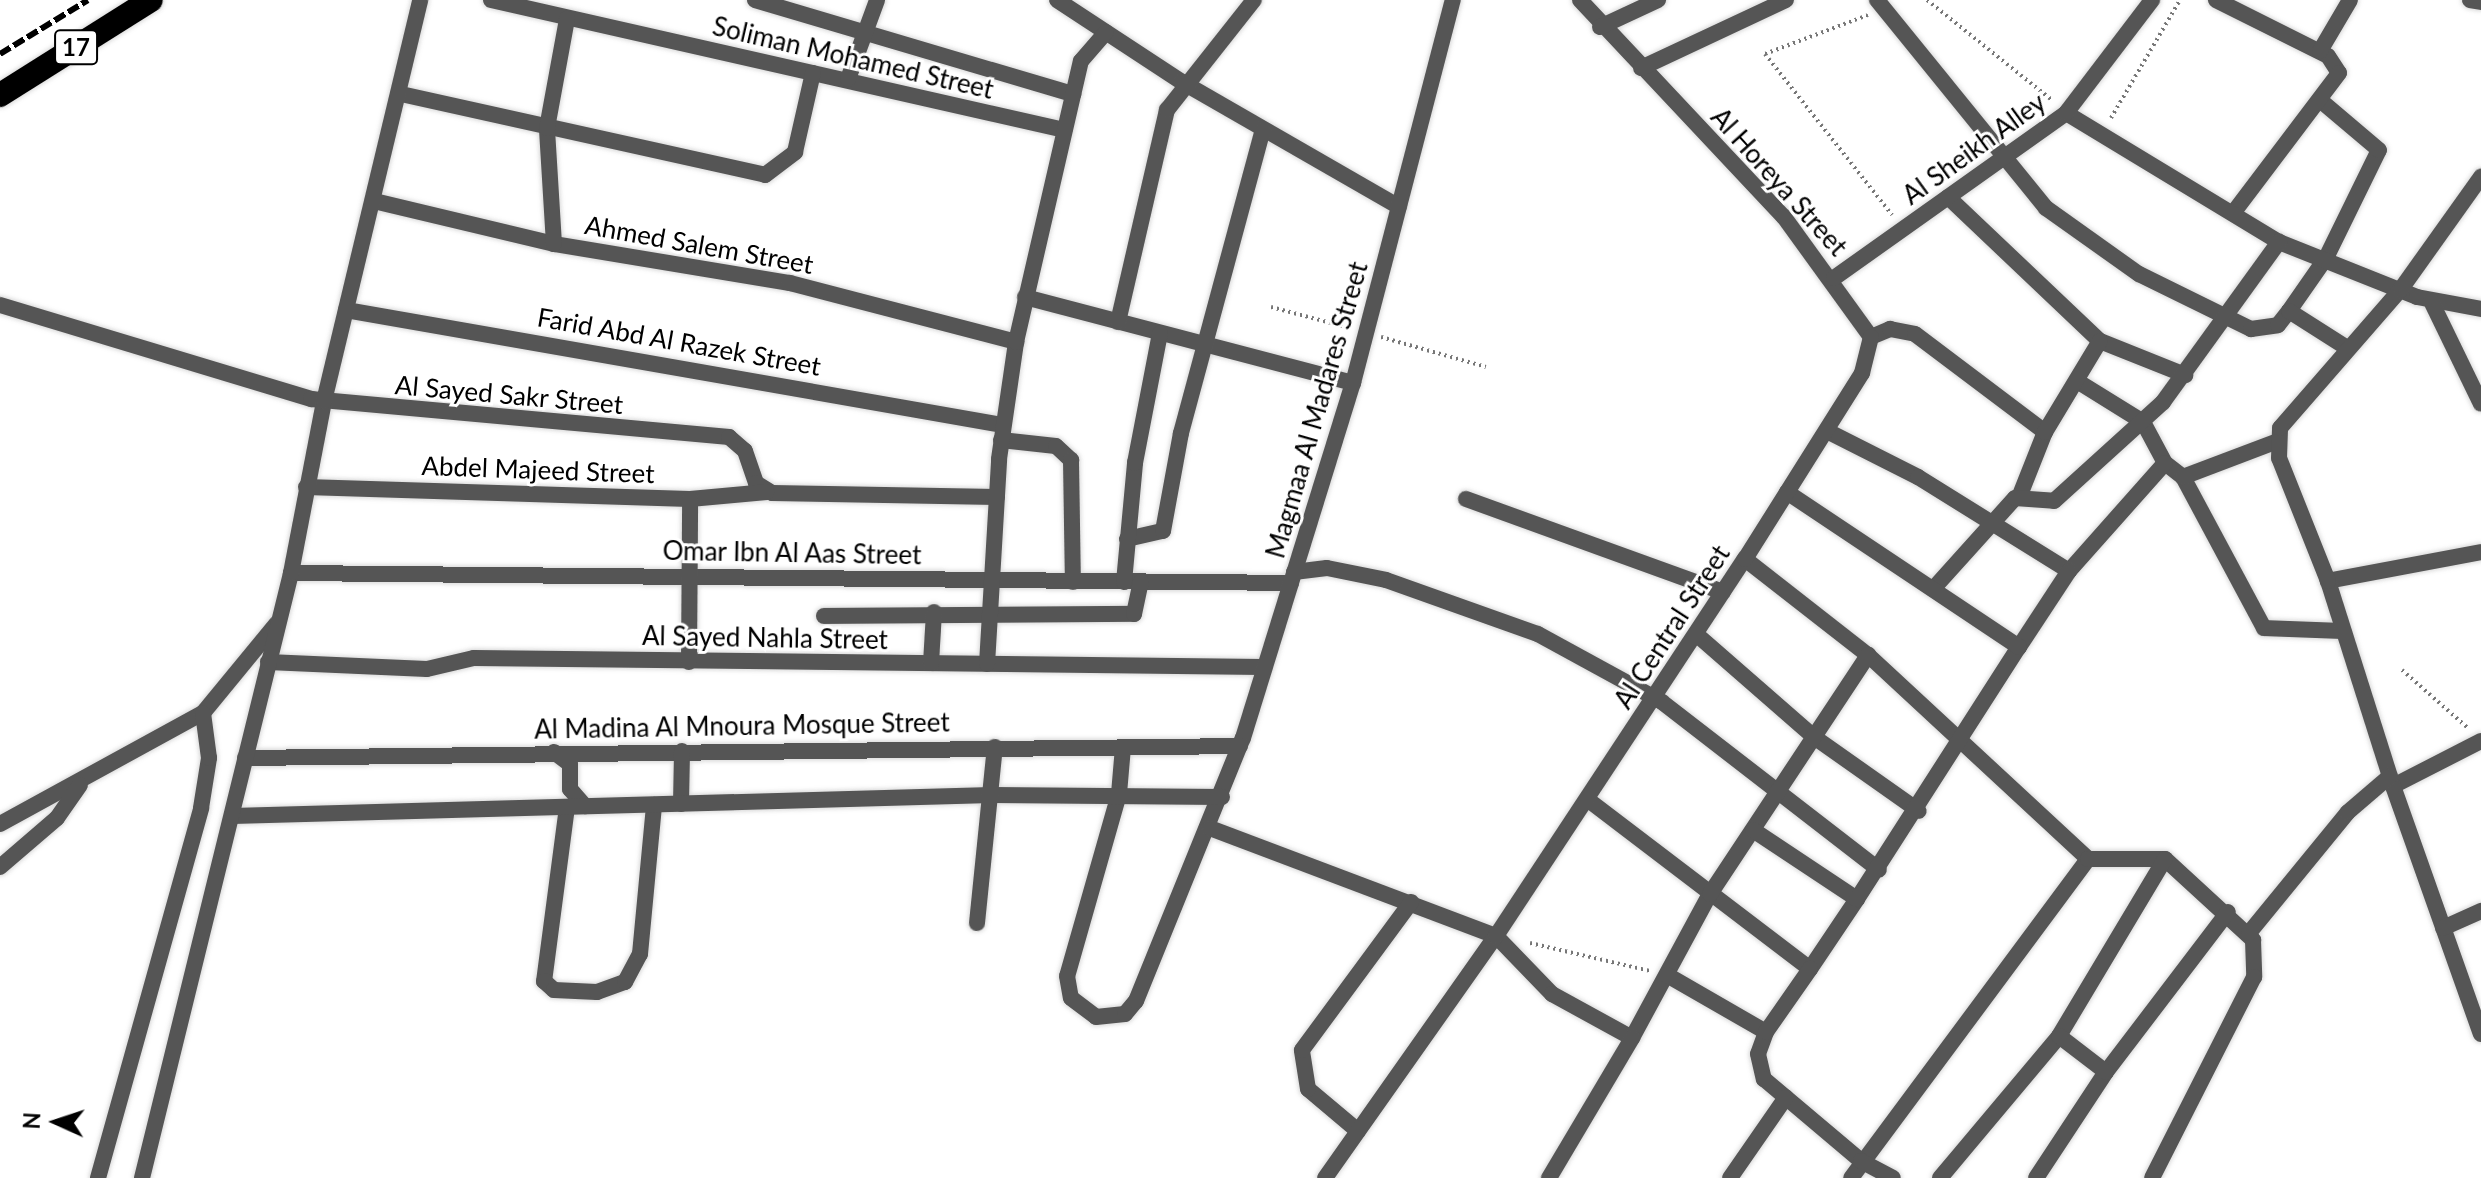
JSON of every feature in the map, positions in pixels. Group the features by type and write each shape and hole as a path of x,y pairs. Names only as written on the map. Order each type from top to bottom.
{"highway":[{"name":"17","path":"0,95 151,0"}],"street":[{"path":"142,1178 291,573 324,401 401,94 420,0"},
{"name":"Soliman Mohamed Street","path":"491,0 1064,130"},
{"path":"755,0 1073,94"},
{"path":"848,79 877,0"},
{"path":"1057,0 1182,82 1399,207"},
{"path":"1118,322 1167,110 1182,82 1254,0"},
{"name":"Magmaa Al Madares Street","path":"1123,747 1119,794 1067,976 1078,1009 1096,1017 1125,1014 1136,1001 1210,828 1240,746 1353,383 1453,0"},
{"name":"Al Horeya Street","path":"1580,0 1600,27 1834,278 1871,337"},
{"path":"1600,27 1658,0"},
{"path":"1641,68 1786,0"},
{"name":"Al Sheikh Alley","path":"1834,278 2009,157 2066,113 2152,0"},
{"path":"2216,0 2320,51 2339,73 2321,101 2236,209"},
{"path":"2320,51 2350,0"},
{"path":"2470,0 2481,2"},
{"path":"1880,4 2009,157 2020,181 2069,227 2224,320 2266,330 2289,311 2326,258 2379,150 2321,101"},
{"path":"554,244 547,128 567,19"},
{"path":"987,664 1002,433 1016,342 1081,61 1106,32"},
{"path":"401,94 765,175 795,152 813,73"},
{"path":"2066,113 2099,137 2236,209 2279,242 2431,301 2481,309"},
{"path":"1127,539 1163,531 1204,345 1263,130"},
{"path":"2183,477 2275,442 2294,408 2401,289 2481,177"},
{"path":"1948,197 2100,341 2185,375"},
{"name":"Ahmed Salem Street","path":"374,201 554,244 790,283 1016,342"},
{"path":"2020,495 2054,501 2143,422 2185,375 2279,242"},
{"path":"1025,297 1353,383"},
{"path":"2431,301 2481,404"},
{"name":"Al Sayed Sakr Street","path":"0,305 256,387 324,401 729,437 767,492"},
{"name":"Farid Abd Al Razek Street","path":"346,310 1002,433 1056,446 1071,460 1073,582"},
{"path":"2289,311 2347,348"},
{"path":"1871,337 1890,329 1915,334 2045,432"},
{"path":"824,616 991,611 1134,614 1127,539 1160,333"},
{"name":"Al Central Street","path":"1325,1178 1496,936 1745,559 1862,373 1871,337"},
{"path":"1933,589 2020,495 2045,432 2100,341"},
{"path":"2077,381 2143,422 2165,463 2183,477 2264,628 2341,631"},
{"path":"1827,431 1994,521 2069,571"},
{"path":"2275,442 2328,581 2341,631 2391,781 2481,1034"},
{"path":"1893,1178 1861,1161 1786,1097 1759,1068 1766,1032 1919,811 2069,571 2165,463"},
{"name":"Abdel Majeed Street","path":"306,487 690,499 767,492"},
{"path":"767,492 997,497"},
{"path":"1787,492 2019,647"},
{"path":"689,662 690,499"},
{"path":"1466,499 1723,592"},
{"path":"2328,581 2481,552"},
{"path":"1745,559 1868,655 1960,746 2088,859 2165,859 2249,933 2254,977 2152,1178"},
{"name":"Omar Ibn Al Aas Street","path":"291,573 690,574 1133,582 1293,578 1327,568 1465,603 1655,696 1775,795 1879,870"},
{"path":"931,663 934,612"},
{"path":"0,824 81,784 203,713 279,621"},
{"path":"1696,634 1814,737 1919,811"},
{"path":"1549,1178 1632,1038 1710,894 1868,655"},
{"name":"Al Sayed Nahla Street","path":"268,662 427,669 474,658 1263,667"},
{"path":"98,1178 201,808 209,758 203,713"},
{"path":"2249,933 2348,812 2391,781 2481,740"},
{"name":"Al Madina Al Mnoura Mosque Street","path":"245,758 552,751 1240,746"},
{"path":"977,923 995,747"},
{"path":"552,751 570,764 570,789 585,806"},
{"path":"681,804 682,751"},
{"path":"0,867 57,818 81,784"},
{"path":"232,816 992,795 1222,797"},
{"path":"1587,799 1810,969"},
{"path":"567,807 544,981 554,990 597,992 625,982 640,954 654,805"},
{"path":"1210,828 1496,936 1552,994 1632,1038"},
{"path":"1753,830 1857,899"},
{"path":"1851,1178 2088,859"},
{"path":"1940,1178 2059,1036 2165,859"},
{"path":"1358,1131 1308,1089 1302,1050 1411,902"},
{"path":"2443,928 2481,911"},
{"path":"2036,1178 2106,1072 2228,912"},
{"path":"1667,975 1766,1032"},
{"path":"2059,1036 2106,1072"},
{"path":"1730,1178 1786,1097"}],"path":[{"path":"1927,0 2066,113"},
{"path":"2099,137 2180,0"},
{"path":"1880,4 1765,54 1903,230"},
{"path":"1271,307 1486,367"},
{"path":"2402,670 2481,740"},
{"path":"1496,936 1667,975"}],"railway":[{"path":"0,54 88,0"}]}
